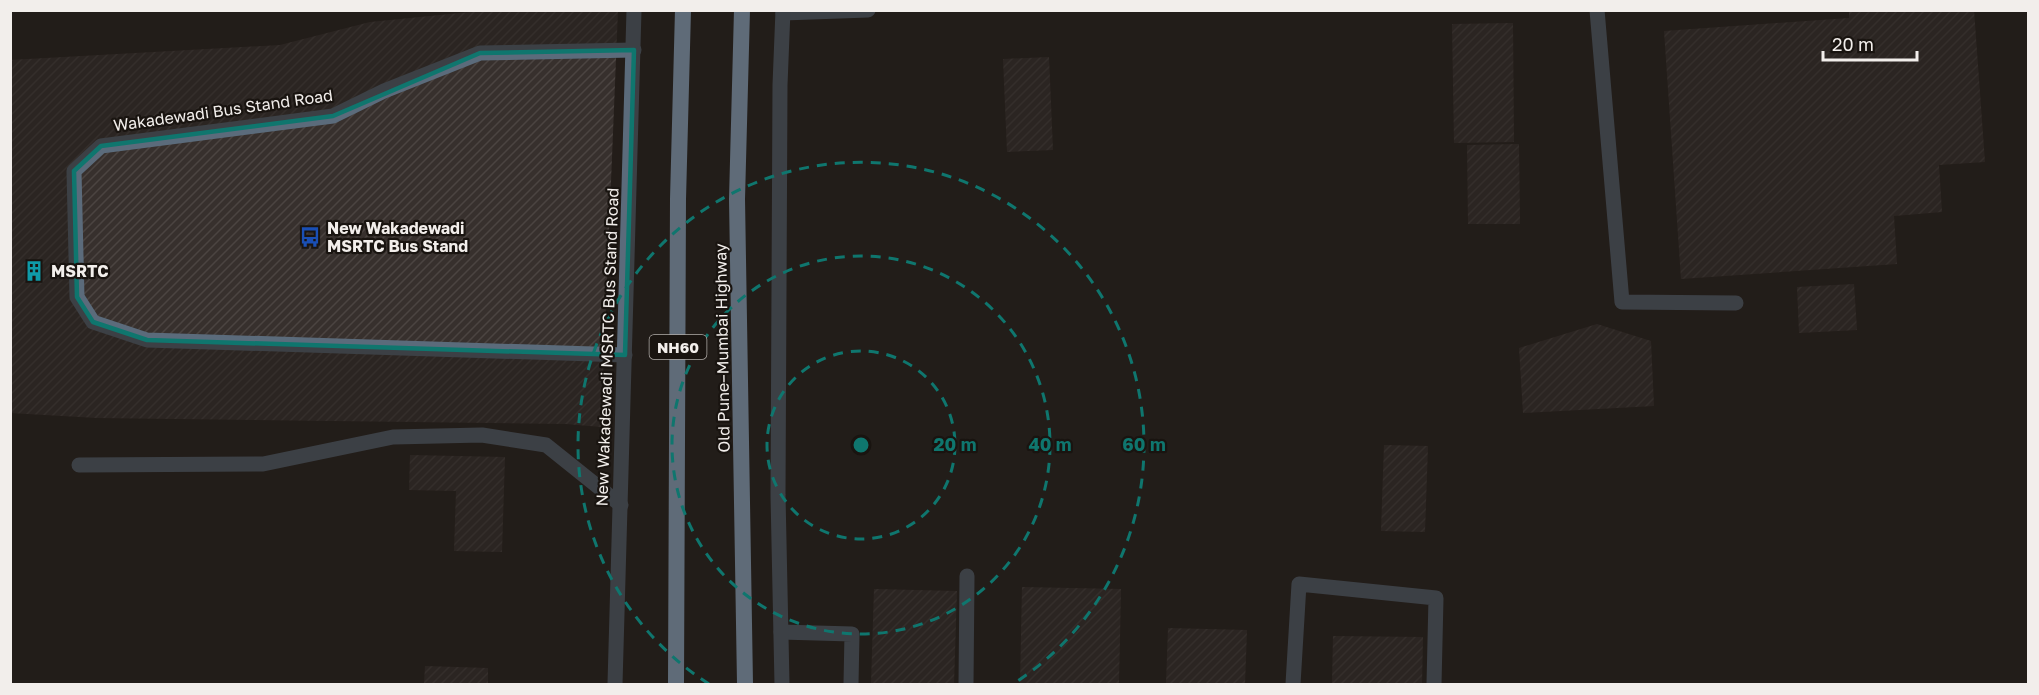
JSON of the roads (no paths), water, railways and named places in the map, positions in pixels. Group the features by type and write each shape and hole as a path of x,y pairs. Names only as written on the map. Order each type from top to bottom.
{"highway":[{"name":"NH60","path":"676,684 678,199 683,10"},
{"name":"Old Pune–Mumbai Highway","path":"742,10 737,199 745,684"}],"street":[{"name":"New Wakadewadi MSRTC Bus Stand Road","path":"615,684 634,10"},
{"path":"782,684 778,495 780,97 783,12 868,10"},
{"path":"1597,10 1622,302 1736,303"},
{"name":"Wakadewadi Bus Stand Road","path":"625,355 147,340 93,321 77,297 74,171 101,146 333,116 384,91 480,53 634,50"},
{"path":"79,465 263,464 393,437 482,435 546,445 621,505"},
{"path":"966,684 967,576"},
{"path":"1293,684 1299,584 1436,598 1434,684"},
{"path":"781,632 852,634 851,684"}],"place":[{"name":"New Wakadewadi MSRTC Bus Stand","path":"310,237"},
{"name":"MSRTC","path":"34,271"}]}
